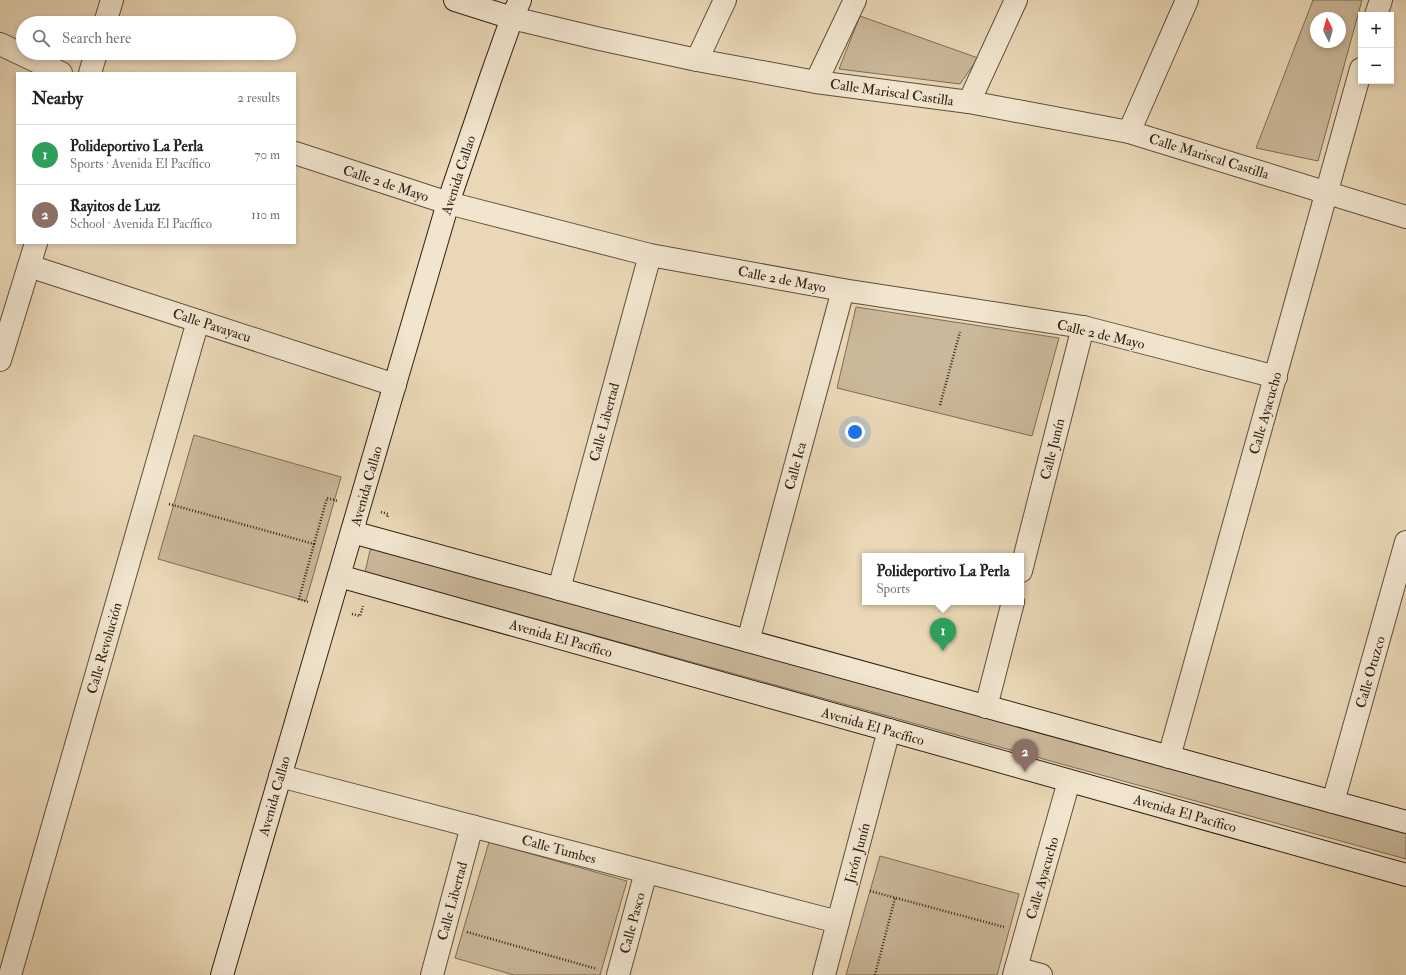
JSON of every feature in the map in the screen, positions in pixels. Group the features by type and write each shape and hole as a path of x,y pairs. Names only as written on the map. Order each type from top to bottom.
{"street":[{"path":"107,16 112,0"},
{"name":"Calle Mariscal Castilla","path":"455,0 516,9 600,39 697,60 816,82 969,102 1130,132 1406,217"},
{"path":"697,60 725,0"},
{"path":"816,82 855,0"},
{"path":"969,102 1016,0"},
{"path":"1130,132 1187,0"},
{"path":"1377,12 1381,0"},
{"name":"Avenida Callao","path":"222,975 448,203 516,9"},
{"path":"0,44 16,52"},
{"path":"34,60 59,72"},
{"path":"90,72 94,60"},
{"name":"Calle Ayacucho","path":"1169,757 1358,80"},
{"name":"Calle 2 de Mayo","path":"296,153 448,203 650,255 843,290 1083,327 1276,377"},
{"path":"0,360 36,244"},
{"name":"Calle Libertad","path":"559,589 650,255"},
{"name":"Calle Pavayacu","path":"29,266 395,385"},
{"name":"Calle Ica","path":"748,641 843,290"},
{"name":"Calle Revolución","path":"10,975 198,321"},
{"name":"Calle Junín","path":"1024,559 1083,327"},
{"path":"352,532 1406,822"},
{"name":"Calle Otuzco","path":"1333,802 1406,542"},
{"name":"Avenida El Pacífico","path":"339,576 1406,875"},
{"path":"986,707 1012,605"},
{"name":"Jirón Junín","path":"824,975 889,730"},
{"name":"Calle Tumbes","path":"280,776 838,922"},
{"name":"Calle Ayacucho","path":"1015,971 1069,781"},
{"name":"Calle Libertad","path":"432,975 472,826"},
{"name":"Calle Pasco","path":"610,973 646,872"},
{"path":"1015,971 1041,975"}],"path":[{"path":"940,405 966,309"},
{"path":"147,498 314,544 299,599 330,608"},
{"path":"848,886 1026,933"},
{"path":"874,975 895,898"},
{"path":"445,926 610,973"}],"shaded area":[{"path":"1313,0 1362,0 1358,12 1318,161 1256,148"},
{"path":"860,16 978,58 960,84 839,69"},
{"path":"856,307 1059,338 1032,436 837,388"},
{"path":"194,435 341,477 306,601 158,559"},
{"path":"372,542 1406,828 1406,859 365,572"},
{"path":"489,842 627,881 600,975 514,975 455,958"},
{"path":"880,856 1019,894 997,975 846,975"}],"place":[{"name":"Polideportivo La Perla","path":"943,651"},
{"name":"Rayitos de Luz","path":"1025,772"}]}
